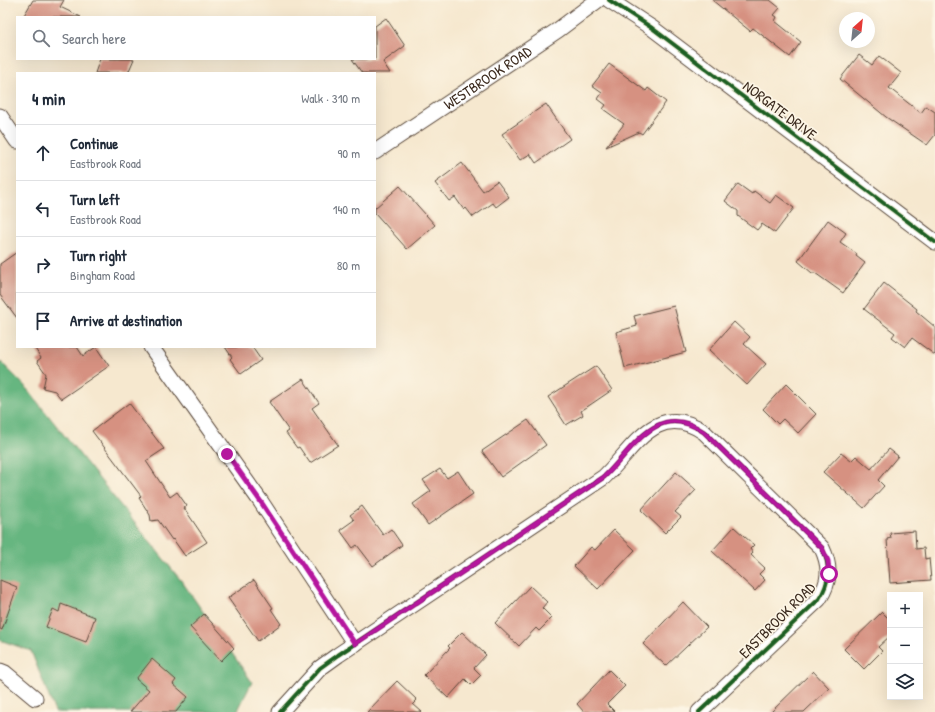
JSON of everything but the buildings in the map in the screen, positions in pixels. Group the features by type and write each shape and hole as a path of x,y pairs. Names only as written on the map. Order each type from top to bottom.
{"street":[{"name":"WESTBROOK ROAD","path":"376,151 558,30 598,0"},
{"name":"NORGATE DRIVE","path":"609,0 652,28 935,242"},
{"path":"0,116 16,140"},
{"path":"152,348 261,502 355,644"},
{"name":"EASTBROOK ROAD","path":"280,712 320,668 604,477 621,460 632,446 652,427 665,422 679,420 693,424 704,432 822,548 828,561 829,574 826,589 819,599 699,712"},
{"path":"0,671 5,673 35,698"}],"green space":[{"path":"0,361 23,384 183,583 252,682 237,712 55,712 31,651 0,640"}],"cycle path":[{"path":"609,0 652,28 935,242"},
{"path":"280,712 320,668 604,477 636,442 648,432 660,425 673,421 687,424 704,432 822,548 828,568 825,587 819,599 699,712"}],"route":[{"path":"227,454 261,502 355,644 604,477 621,460 632,446 652,427 665,422 679,420 693,424 704,432 822,548 828,561 829,574"}]}
